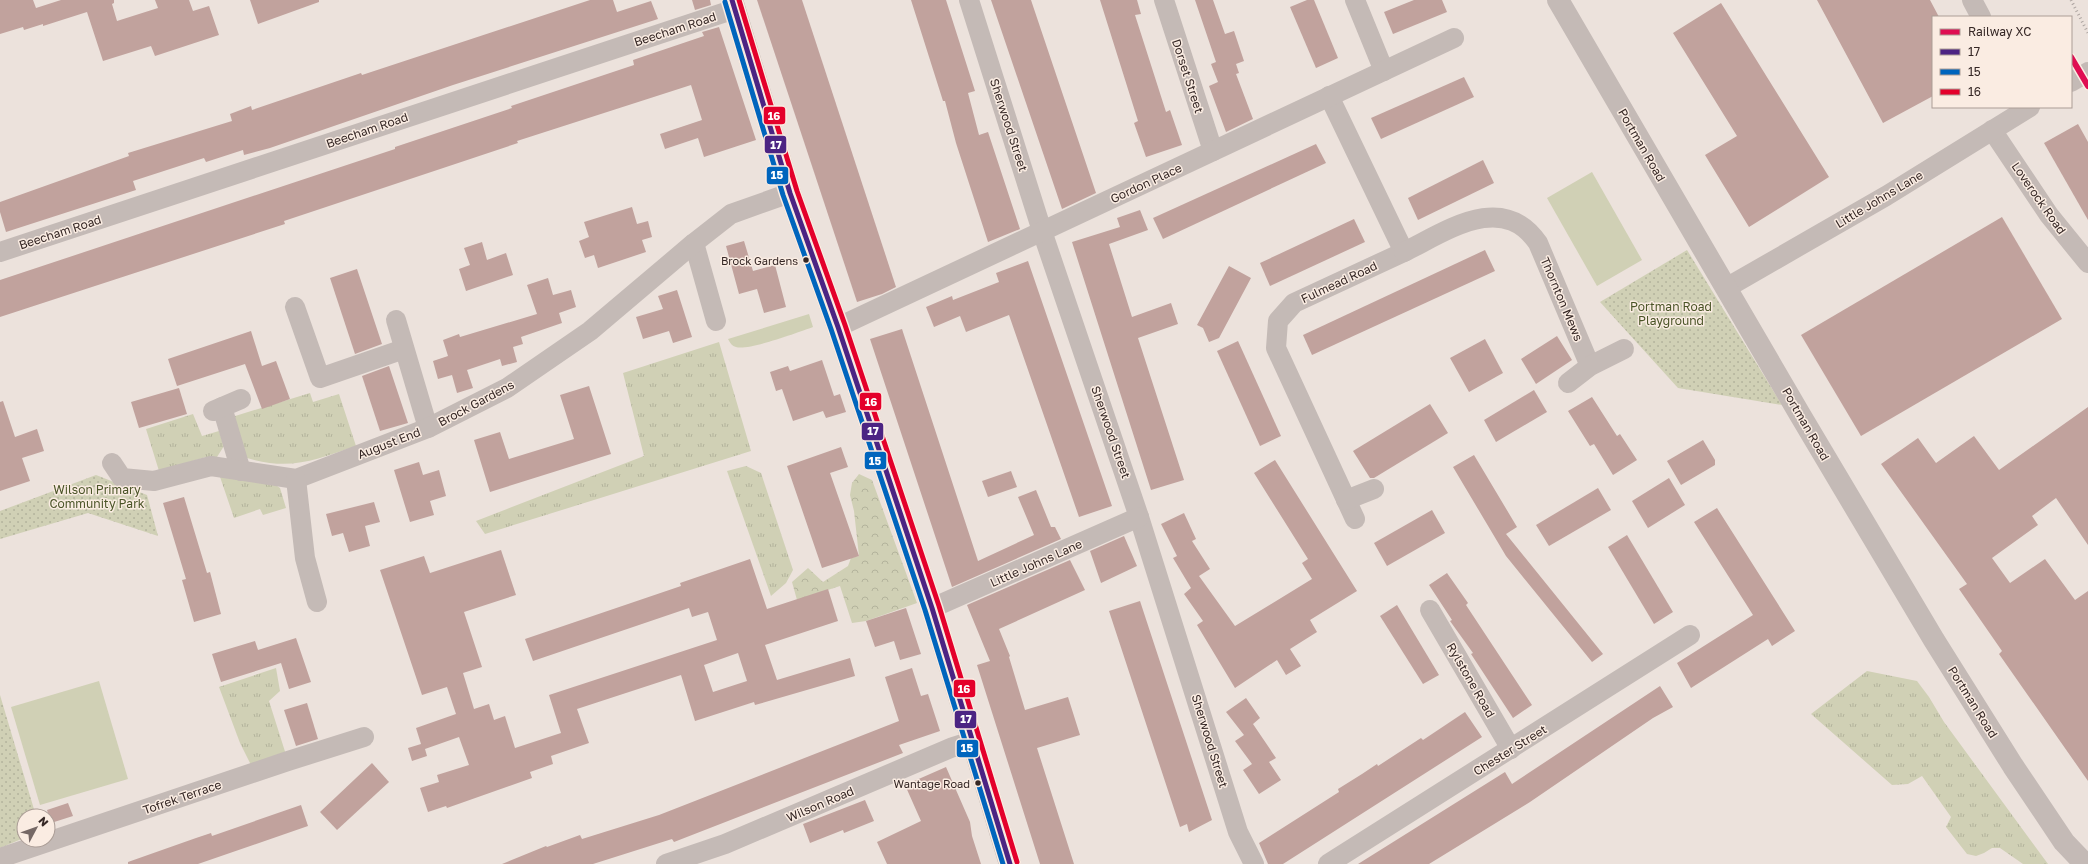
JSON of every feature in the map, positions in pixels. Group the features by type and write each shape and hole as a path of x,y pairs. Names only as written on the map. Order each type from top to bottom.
{"main road":[{"path":"733,5 790,193 838,327 932,608 1010,864"}],"street":[{"name":"Sherwood Street","path":"969,0 1042,231 1139,517 1238,832 1254,864"},
{"name":"Dorset Street","path":"1164,0 1213,151"},
{"path":"1355,0 1384,71"},
{"name":"Portman Road","path":"1558,0 1934,640 2013,766 2064,842 2084,864"},
{"path":"1972,0 1980,16"},
{"name":"Beecham Road","path":"0,252 733,5"},
{"name":"Gordon Place","path":"838,327 1454,38"},
{"path":"2072,81 2088,72"},
{"path":"1329,96 1404,252"},
{"name":"Little Johns Lane","path":"1726,288 1886,196 2028,108"},
{"name":"Loverock Road","path":"1992,130 2049,216 2088,263"},
{"name":"Brock Gardens","path":"428,428 507,388 583,335 731,214 790,193"},
{"name":"Fulmead Road","path":"1355,519 1276,348 1278,321 1294,303 1476,218 1499,217 1520,223 1531,233"},
{"name":"Thornton Mews","path":"1531,233 1540,247 1590,366"},
{"path":"694,243 716,321"},
{"path":"295,307 320,378 404,349"},
{"name":"August End","path":"112,463 122,478 154,480 211,466 296,479 428,428 396,320"},
{"path":"1568,383 1590,366 1624,349"},
{"path":"241,400 217,409 241,471"},
{"path":"296,479 305,558 317,602"},
{"path":"1346,500 1374,489"},
{"name":"Little Johns Lane","path":"932,608 1139,517"},
{"name":"Rylstone Road","path":"1430,610 1512,749"},
{"name":"Chester Street","path":"1328,864 1690,635"},
{"name":"Tofrek Terrace","path":"0,858 364,737"},
{"name":"Wilson Road","path":"666,864 725,844 953,746 972,741"},
{"name":"Portman Road","path":"2064,842 2072,864"}],"green space":[{"path":"1592,172 1642,260 1597,286 1547,198"},
{"name":"Portman Road Playground","path":"1687,250 1782,405 1678,388 1600,302"},
{"path":"809,314 813,327 774,340 751,346 736,347 730,343 728,339"},
{"path":"719,342 751,451 485,534 476,521 644,456 623,373"},
{"path":"310,393 313,402 339,394 356,446 328,456 290,464 277,464 247,458 232,417"},
{"path":"193,414 202,436 219,431 224,446 217,457 206,457 159,471 146,429"},
{"path":"746,466 761,473 793,570 786,583 771,596 727,471"},
{"path":"218,471 270,481 280,488 286,508 263,515 260,509 234,518"},
{"path":"859,474 872,480 917,603 866,621 852,623 840,586 797,600 792,582 808,568 823,582 848,566 851,558 859,556 854,511 850,495 852,483"},
{"name":"Wilson Primary Community Park","path":"96,475 147,495 158,536 88,513 0,539 0,511"},
{"path":"276,668 280,691 269,701 288,761 255,773 240,743 219,687"},
{"path":"1867,671 1917,681 1929,697 1944,722 2048,864 2023,864 2000,848 1992,848 1976,856 1967,854 1946,827 1951,817 1922,776 1908,784 1892,785 1811,714"},
{"path":"99,681 128,779 40,805 11,707"},
{"path":"0,695 34,808 16,808 16,841 0,848"}],"building":[{"path":"0,0 33,0 36,8 61,0 114,0 114,3 112,4 117,21 158,8 155,0 189,0 193,11 209,6 219,35 155,56 151,46 103,61 87,12 43,26 43,24 24,30 23,27 0,34"},
{"path":"250,0 319,0 319,2 258,24"},
{"path":"590,0 613,0 617,12 651,1 658,19 453,85 270,148 244,155 243,150 206,162 204,158 133,181 136,190 6,232 0,212 0,202 129,156 128,153 232,121 230,114 251,106 252,110 361,73 362,75"},
{"path":"692,0 710,0 711,5 695,10"},
{"path":"757,0 802,0 896,287 882,294 857,302"},
{"path":"911,0 946,0 975,91 968,93 979,135 988,132 1020,229 988,242 956,143 945,101 943,101"},
{"path":"991,0 1031,0 1096,193 1062,209"},
{"path":"1100,0 1137,0 1141,14 1135,15 1166,112 1170,110 1182,145 1146,157 1134,123 1138,121"},
{"path":"1195,0 1213,0 1225,34 1234,31 1244,61 1236,64 1239,73 1236,74 1253,119 1226,132 1209,86 1218,82 1211,64 1216,62"},
{"path":"1307,0 1314,0 1338,58 1316,68 1290,7"},
{"path":"1414,0 1442,0 1447,12 1393,34 1384,12"},
{"path":"1817,0 1930,0 1938,16 1932,16 1932,97 1883,123"},
{"path":"1721,3 1829,177 1749,227 1705,155 1737,136 1673,33"},
{"path":"719,27 756,140 704,157 698,138 665,149 660,134 702,120 691,85 517,141 518,143 284,221 285,224 0,317 0,280 395,149 395,147 512,108 511,106 634,65 633,60 704,36 702,32"},
{"path":"1464,77 1474,97 1381,139 1371,118"},
{"path":"2078,124 2088,142 2088,220 2044,143"},
{"path":"1316,144 1326,163 1163,239 1153,218"},
{"path":"1483,160 1494,183 1418,220 1408,198"},
{"path":"632,207 637,224 648,221 652,237 642,240 646,252 598,268 594,255 585,258 579,241 589,237 584,222"},
{"path":"1140,210 1148,230 1109,244 1132,317 1171,303 1178,324 1138,338 1184,480 1151,490 1072,242 1120,227 1117,218"},
{"path":"2002,217 2062,319 1861,436 1801,335"},
{"path":"1354,219 1365,242 1270,286 1260,263"},
{"path":"744,241 753,271 775,265 786,307 764,313 757,289 739,294 726,246"},
{"path":"482,242 487,260 506,253 513,275 466,291 459,269 470,265 464,248"},
{"path":"1485,250 1495,271 1312,355 1303,335"},
{"path":"1028,261 1112,506 1079,517 1009,315 966,332 960,316 934,327 926,307 952,296 953,300 999,282 996,273"},
{"path":"1229,266 1251,278 1219,338 1209,342 1203,328 1197,325"},
{"path":"357,269 382,344 355,354 330,278"},
{"path":"548,278 553,295 571,290 576,307 559,313 562,323 521,337 523,344 513,347 517,362 502,366 500,359 467,370 473,388 457,393 452,375 438,379 433,361 448,356 443,340 459,334 460,337 537,314 527,285"},
{"path":"677,290 692,337 673,343 669,331 643,339 636,317 663,309 658,296"},
{"path":"902,329 978,561 1034,535 1018,497 1036,490 1051,527 1055,527 1061,539 952,587 870,339"},
{"path":"251,331 262,366 276,361 290,399 262,409 245,364 177,386 168,359"},
{"path":"1557,336 1572,360 1536,384 1521,359"},
{"path":"1485,339 1503,373 1469,392 1450,358"},
{"path":"1238,341 1281,436 1260,446 1217,351"},
{"path":"822,360 834,396 840,394 846,412 826,418 823,411 793,421 782,389 776,391 770,372 788,366 790,371"},
{"path":"389,366 408,423 380,431 362,376"},
{"path":"589,386 611,454 490,492 474,440 500,432 509,459 574,439 560,395"},
{"path":"179,388 187,414 139,428 131,402"},
{"path":"1534,390 1547,412 1496,442 1484,420"},
{"path":"1592,397 1617,436 1620,434 1637,460 1613,475 1594,444 1590,446 1568,411"},
{"path":"3,401 15,437 37,429 44,451 22,458 30,481 0,491 0,402"},
{"path":"1430,404 1448,433 1374,478 1370,478 1353,451"},
{"path":"2088,407 2088,545 2056,498 2032,516 2038,525 1992,558 2010,583 2045,559 2075,600 2088,591 2088,781 1999,654 2002,651 1959,589 1967,584 1881,464 1918,438 1936,463 1974,436 1999,470"},
{"path":"1703,440 1715,460 1715,465 1681,485 1667,461"},
{"path":"841,447 848,467 830,473 859,556 822,568 787,466"},
{"path":"1474,455 1517,527 1506,534 1603,654 1592,662 1506,556 1453,467"},
{"path":"1275,460 1357,591 1310,620 1317,632 1290,649 1301,666 1286,675 1277,660 1235,688 1197,625 1203,621 1184,594 1191,588 1173,558 1177,556 1161,524 1184,513 1196,539 1192,541 1210,569 1199,576 1235,626 1312,579 1302,563 1308,559 1254,473"},
{"path":"419,462 423,475 439,470 446,496 430,501 434,515 410,522 394,470"},
{"path":"1011,471 1017,487 988,497 982,481"},
{"path":"1669,478 1685,505 1648,528 1632,501"},
{"path":"1598,488 1611,510 1549,546 1536,525"},
{"path":"184,497 207,573 210,572 221,614 194,622 182,580 186,579 163,503"},
{"path":"374,502 380,522 365,526 370,546 349,552 343,533 332,536 326,514"},
{"path":"1717,508 1795,631 1772,646 1768,639 1691,688 1677,663 1753,615 1694,522"},
{"path":"1432,510 1445,533 1387,566 1374,543"},
{"path":"1627,535 1673,612 1654,624 1608,547"},
{"path":"1124,536 1137,566 1101,583 1090,551"},
{"path":"501,550 516,595 464,612 482,667 463,673 474,709 489,704 494,720 505,716 515,748 561,733 549,695 717,640 708,612 692,617 689,608 533,661 525,639 681,586 680,583 750,559 767,609 828,589 838,621 765,645 777,680 850,658 855,676 755,705 754,702 695,721 681,675 577,709 589,743 551,756 553,764 530,772 532,778 447,808 446,806 428,812 420,788 439,782 437,775 469,765 459,737 425,749 427,756 412,761 408,748 421,744 416,728 456,714 447,687 422,695 380,570 424,556 430,573","holes":["738,653 747,681 713,692 704,665"]},
{"path":"1070,560 1085,590 999,629 1010,656 1009,657 1025,710 1068,697 1080,735 1037,748 1074,864 1040,864 977,665 990,661 967,605"},
{"path":"1447,573 1468,603 1466,605 1532,705 1513,718 1471,654 1473,653 1450,621 1452,620 1429,585"},
{"path":"1140,601 1212,820 1189,832 1187,824 1180,827 1109,611"},
{"path":"1397,605 1439,675 1423,684 1380,616"},
{"path":"906,608 921,654 900,660 894,641 875,647 866,621"},
{"path":"296,638 311,682 289,689 281,663 221,682 212,654 255,641 258,650"},
{"path":"912,668 921,696 928,694 940,731 899,745 903,753 674,842 672,839 593,864 502,864 546,846 547,847 580,835 582,839 659,815 899,721 885,677"},
{"path":"1660,686 1673,707 1653,718 1530,802 1429,864 1358,864 1505,772 1512,784"},
{"path":"1246,698 1260,718 1253,724 1276,758 1269,762 1281,780 1259,794 1243,770 1252,764 1235,741 1244,735 1226,712"},
{"path":"307,703 318,739 296,746 284,710"},
{"path":"1465,712 1482,737 1283,864 1268,864 1259,843 1339,792 1338,789 1377,764 1378,766 1421,738 1423,740"},
{"path":"372,763 389,782 337,830 320,812"},
{"path":"946,767 970,822 972,836 981,864 887,864 877,842 921,821 905,785"},
{"path":"865,800 874,821 844,833 843,830 810,843 803,824"},
{"path":"68,803 73,816 56,821 56,808 53,808"},
{"path":"301,805 308,826 198,864 128,864 128,862 196,838 211,833 212,836"}],"railway":[{"path":"2071,0 2088,33"}],"rail line":[{"name":"XC","path":"2072,59 2088,86"}],"transit line":[{"name":"17","path":"732,0 790,193 838,327 932,608 1010,864"},
{"name":"16","path":"739,0 797,191 845,325 939,606 1017,862"},
{"name":"15","path":"725,2 783,195 831,329 925,610 1003,864"}],"place":[{"name":"Brock Gardens","path":"806,260"},
{"name":"Wantage Road","path":"978,783"}]}
